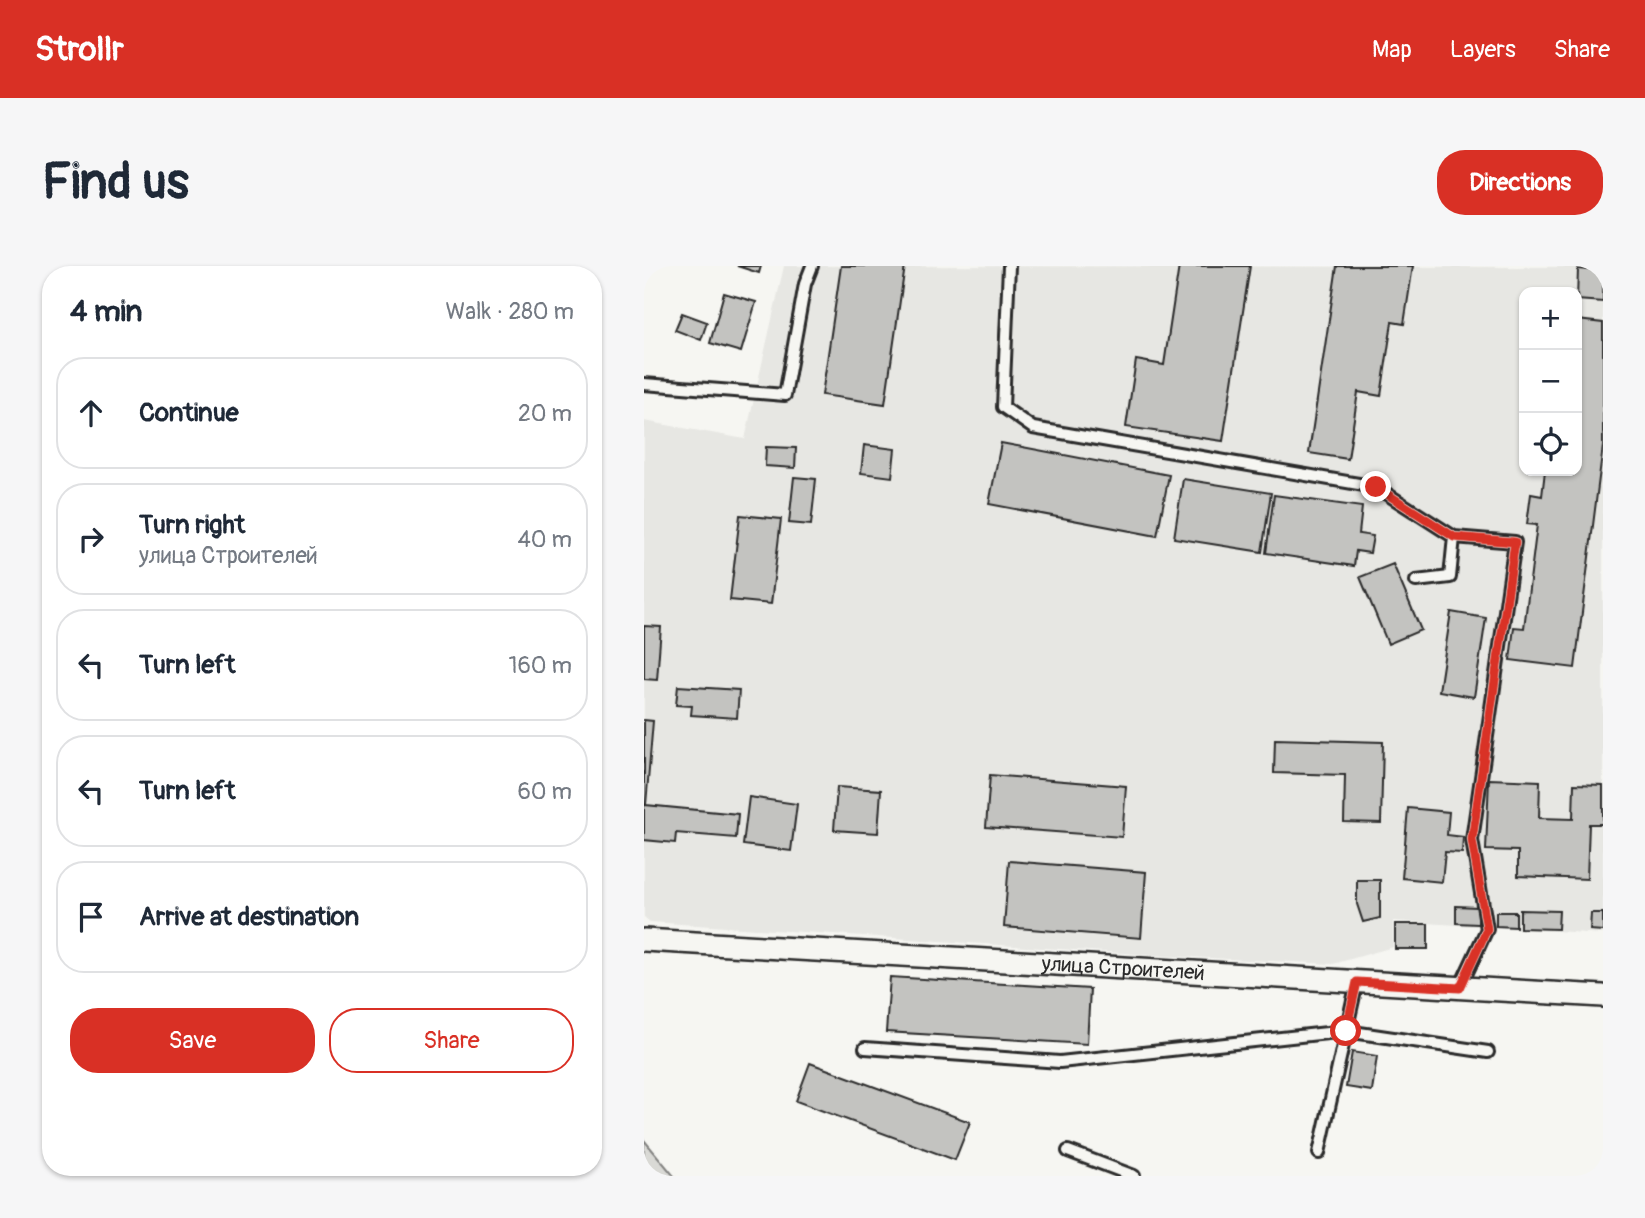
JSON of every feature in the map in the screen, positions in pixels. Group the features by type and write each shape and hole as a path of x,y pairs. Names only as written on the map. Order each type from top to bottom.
{"street":[{"name":"улица Строителей","path":"644,940 1603,996"}],"lane":[{"path":"644,384 785,395 804,284 812,266"},
{"path":"1009,266 1003,407 1033,428 1376,487 1454,537 1515,542 1472,840 1487,929 1460,988"},
{"path":"1416,582 1450,577 1454,537"},
{"path":"1319,1153 1357,982"},
{"path":"865,1048 1060,1062 1346,1031 1488,1052"},
{"path":"1068,1151 1134,1176"}],"shaded area":[{"path":"784,266 1603,267 1603,934 1393,921 1393,947 1333,964 1165,956 650,922 644,917 644,421 745,439"},
{"path":"644,1140 674,1176 644,1176"}],"building":[{"path":"737,266 761,266 759,273"},
{"path":"841,266 905,266 885,404 822,395"},
{"path":"1179,266 1250,266 1223,441 1126,427 1136,360 1164,365"},
{"path":"1337,266 1413,266 1404,324 1392,322 1381,396 1358,392 1348,459 1309,453"},
{"path":"1578,269 1603,271 1603,302 1582,300 1582,287 1577,287"},
{"path":"724,293 756,302 741,352 710,343"},
{"path":"682,313 707,322 701,340 675,330"},
{"path":"1582,321 1603,323 1603,446 1575,668 1510,660 1514,627 1524,628 1537,525 1527,524 1531,494 1542,496 1544,476 1582,476"},
{"path":"1001,443 1169,475 1157,536 989,504"},
{"path":"864,445 895,449 892,477 861,473"},
{"path":"766,447 796,448 795,468 765,466"},
{"path":"794,477 816,479 811,525 789,523"},
{"path":"1183,479 1271,493 1262,552 1174,538"},
{"path":"1274,495 1362,507 1359,534 1373,536 1370,553 1356,551 1354,566 1266,553"},
{"path":"740,515 781,519 771,604 730,600"},
{"path":"1393,564 1421,630 1388,644 1360,577"},
{"path":"1451,612 1486,618 1474,697 1439,691"},
{"path":"644,626 661,627 657,680 644,679"},
{"path":"678,686 739,690 737,718 691,715 692,706 676,705"},
{"path":"644,720 653,721 646,805 738,814 736,838 676,833 675,843 644,840"},
{"path":"1275,739 1383,742 1381,823 1344,822 1345,775 1274,773"},
{"path":"990,775 1126,786 1122,837 986,827"},
{"path":"1489,779 1540,781 1539,818 1573,819 1574,784 1603,785 1603,824 1589,824 1587,879 1518,876 1518,851 1486,850"},
{"path":"837,787 881,790 878,833 834,830"},
{"path":"749,797 797,804 791,851 743,845"},
{"path":"1408,808 1449,812 1447,835 1463,837 1462,853 1445,852 1442,882 1402,878"},
{"path":"1009,861 1146,872 1141,938 1004,927"},
{"path":"1357,880 1380,880 1380,918 1363,922 1357,904"},
{"path":"1456,906 1478,907 1478,924 1456,923"},
{"path":"1520,910 1559,911 1558,929 1520,928"},
{"path":"1496,912 1516,912 1516,927 1496,926"},
{"path":"1591,913 1603,913 1603,931 1590,930"},
{"path":"1395,924 1428,924 1428,949 1395,949"},
{"path":"890,977 1090,989 1087,1044 886,1032"},
{"path":"1352,1052 1377,1056 1372,1091 1346,1087"},
{"path":"810,1063 970,1122 955,1160 796,1101"}],"route":[{"path":"1346,1031 1357,982 1460,988 1487,929 1472,840 1515,542 1454,537 1376,487"}]}
